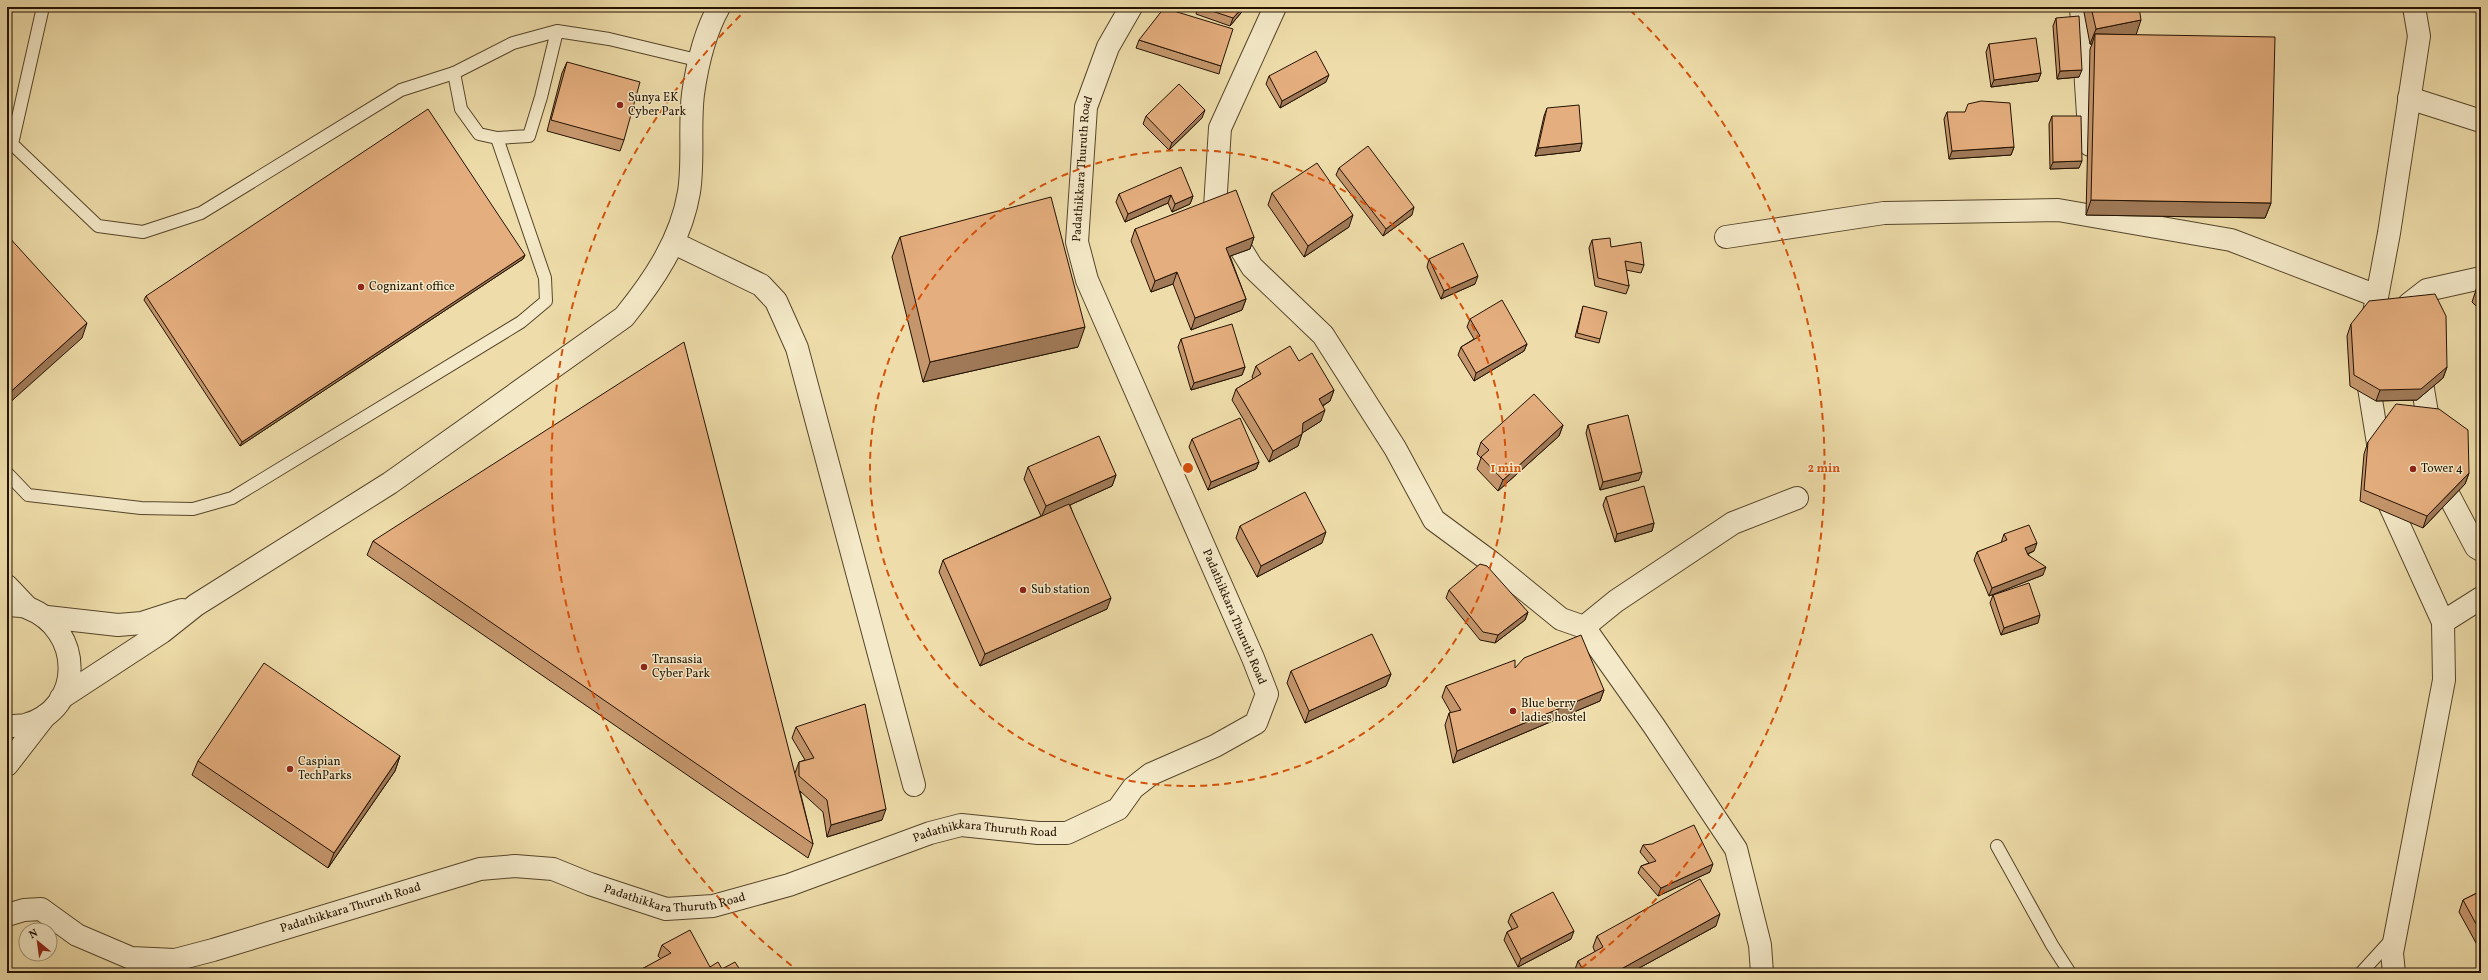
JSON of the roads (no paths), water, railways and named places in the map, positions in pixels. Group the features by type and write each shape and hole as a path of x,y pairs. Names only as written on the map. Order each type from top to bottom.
{"street":[{"path":"7,765 61,698 162,632 196,605 390,483 624,318 653,281 674,243 688,192 693,94 711,21 719,7"},
{"name":"Padathikkara Thuruth Road","path":"7,915 24,910 41,909 77,935 131,958 176,960 480,869 515,866 553,869 590,884 666,909 713,906 789,885 930,832 961,825 1038,833 1068,833 1118,809 1133,788 1151,774 1215,746 1256,723 1266,694 1261,680 1087,280 1077,242 1086,107 1108,47 1131,7"},
{"path":"1275,7 1220,128 1215,207 1252,267 1323,335 1395,448 1434,520 1491,562 1561,619 1584,627 1654,726 1736,849 1760,945 1762,973"},
{"path":"2081,7 2091,165"},
{"path":"2394,973 2392,953 2444,680 2443,622 2387,499 2365,363 2419,36 2414,7"},
{"path":"2409,98 2481,121"},
{"path":"2093,194 2095,216"},
{"path":"1726,237 1884,213 2058,210 2231,240 2377,296"},
{"path":"674,243 761,286 776,301 797,348 914,786"},
{"path":"2481,278 2427,290 2409,304 2438,477 2476,546 2481,550"},
{"path":"1584,627 1616,601 1733,523 1796,498"},
{"path":"7,586 17,606 47,617 118,625 142,623 196,605"},
{"path":"2443,622 2481,598"},
{"path":"47,617 62,634 70,655 69,677 61,698"},
{"path":"7,726 25,725 46,715"}],"lane":[{"path":"43,7 10,146 98,226 143,232 201,214 401,90 454,73 513,44 557,31 609,39 701,62"},
{"path":"454,73 461,108 479,134 497,138 529,136 541,97 557,31"},
{"path":"7,473 28,495 141,508 193,509 232,498 520,322 546,301 545,278 497,138"},
{"path":"1998,846 2052,945 2070,973"},
{"path":"2361,973 2396,934"}],"place":[{"name":"Sunya EK Cyber Park","path":"620,105"},
{"name":"Cognizant office","path":"361,287"},
{"name":"Tower 4","path":"2413,469"},
{"name":"Sub station","path":"1023,590"},
{"name":"Transasia Cyber Park","path":"644,667"},
{"name":"Blue berry ladies hostel","path":"1513,711"},
{"name":"Caspian TechParks","path":"290,769"}]}
